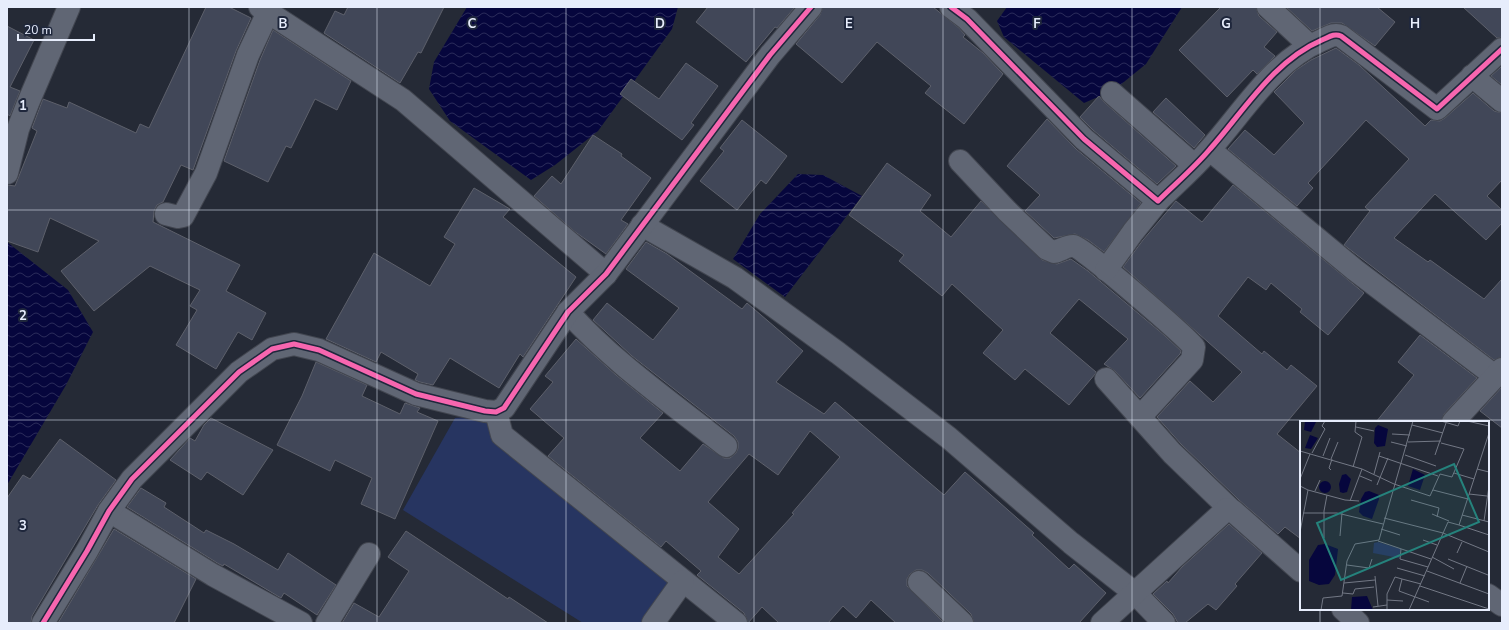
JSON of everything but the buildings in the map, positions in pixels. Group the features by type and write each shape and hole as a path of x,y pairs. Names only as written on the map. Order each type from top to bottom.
{"street":[{"path":"7,173 18,129 69,7"},
{"path":"43,623 87,551 109,511 132,479 239,372 272,349 294,344 319,350 416,394 486,411 496,412 504,408 568,312 606,274 770,55 811,7"},
{"path":"951,7 967,19 1084,139 1158,201"},
{"path":"1268,7 1309,44"},
{"path":"166,214 178,217 182,216 203,180 264,9 403,100 606,274"},
{"path":"1106,270 1133,232 1158,201 1210,150 1235,116 1274,74 1309,44 1333,35 1341,36 1436,109 1439,109 1502,49"},
{"path":"1472,76 1502,101"},
{"path":"1112,93 1194,165"},
{"path":"1210,150 1355,270 1499,373 1454,421"},
{"path":"960,161 1007,211 1047,249 1054,252 1073,246 1106,270 1194,347 1192,360 1140,417"},
{"path":"642,225 735,278 838,353 949,438 1071,543 1136,594 1164,623"},
{"path":"568,312 589,335 624,366 726,446"},
{"path":"1106,379 1172,453 1230,509 1300,570"},
{"path":"496,412 502,435 736,623"},
{"path":"1102,623 1136,594 1227,509 1230,509"},
{"path":"109,511 213,575 301,623"},
{"path":"327,623 369,554"},
{"path":"653,623 683,581"},
{"path":"919,582 962,623"},
{"path":"1489,596 1502,604"},
{"path":"1344,610 1358,623"}],"shaded area":[{"path":"490,415 680,573 648,623 583,623 403,510 455,418"}],"water":[{"path":"467,7 678,7 672,29 598,131 555,165 531,180 450,121 429,89 434,62"},
{"path":"1007,7 1182,7 1146,64 1114,90 1084,103 1004,37 997,21"},
{"path":"798,174 823,175 862,196 785,297 733,259 760,214"},
{"path":"7,242 68,290 93,332 66,385 7,485"}],"cycle path":[{"path":"43,623 87,551 109,511 132,479 239,372 272,349 294,344 319,350 416,394 485,411 496,412 504,408 568,312 606,274 770,55 811,7"},
{"path":"951,7 967,19 1084,139 1158,201 1204,156 1247,103 1274,74 1305,49 1329,37 1334,35 1341,36 1437,109 1502,49"}]}
